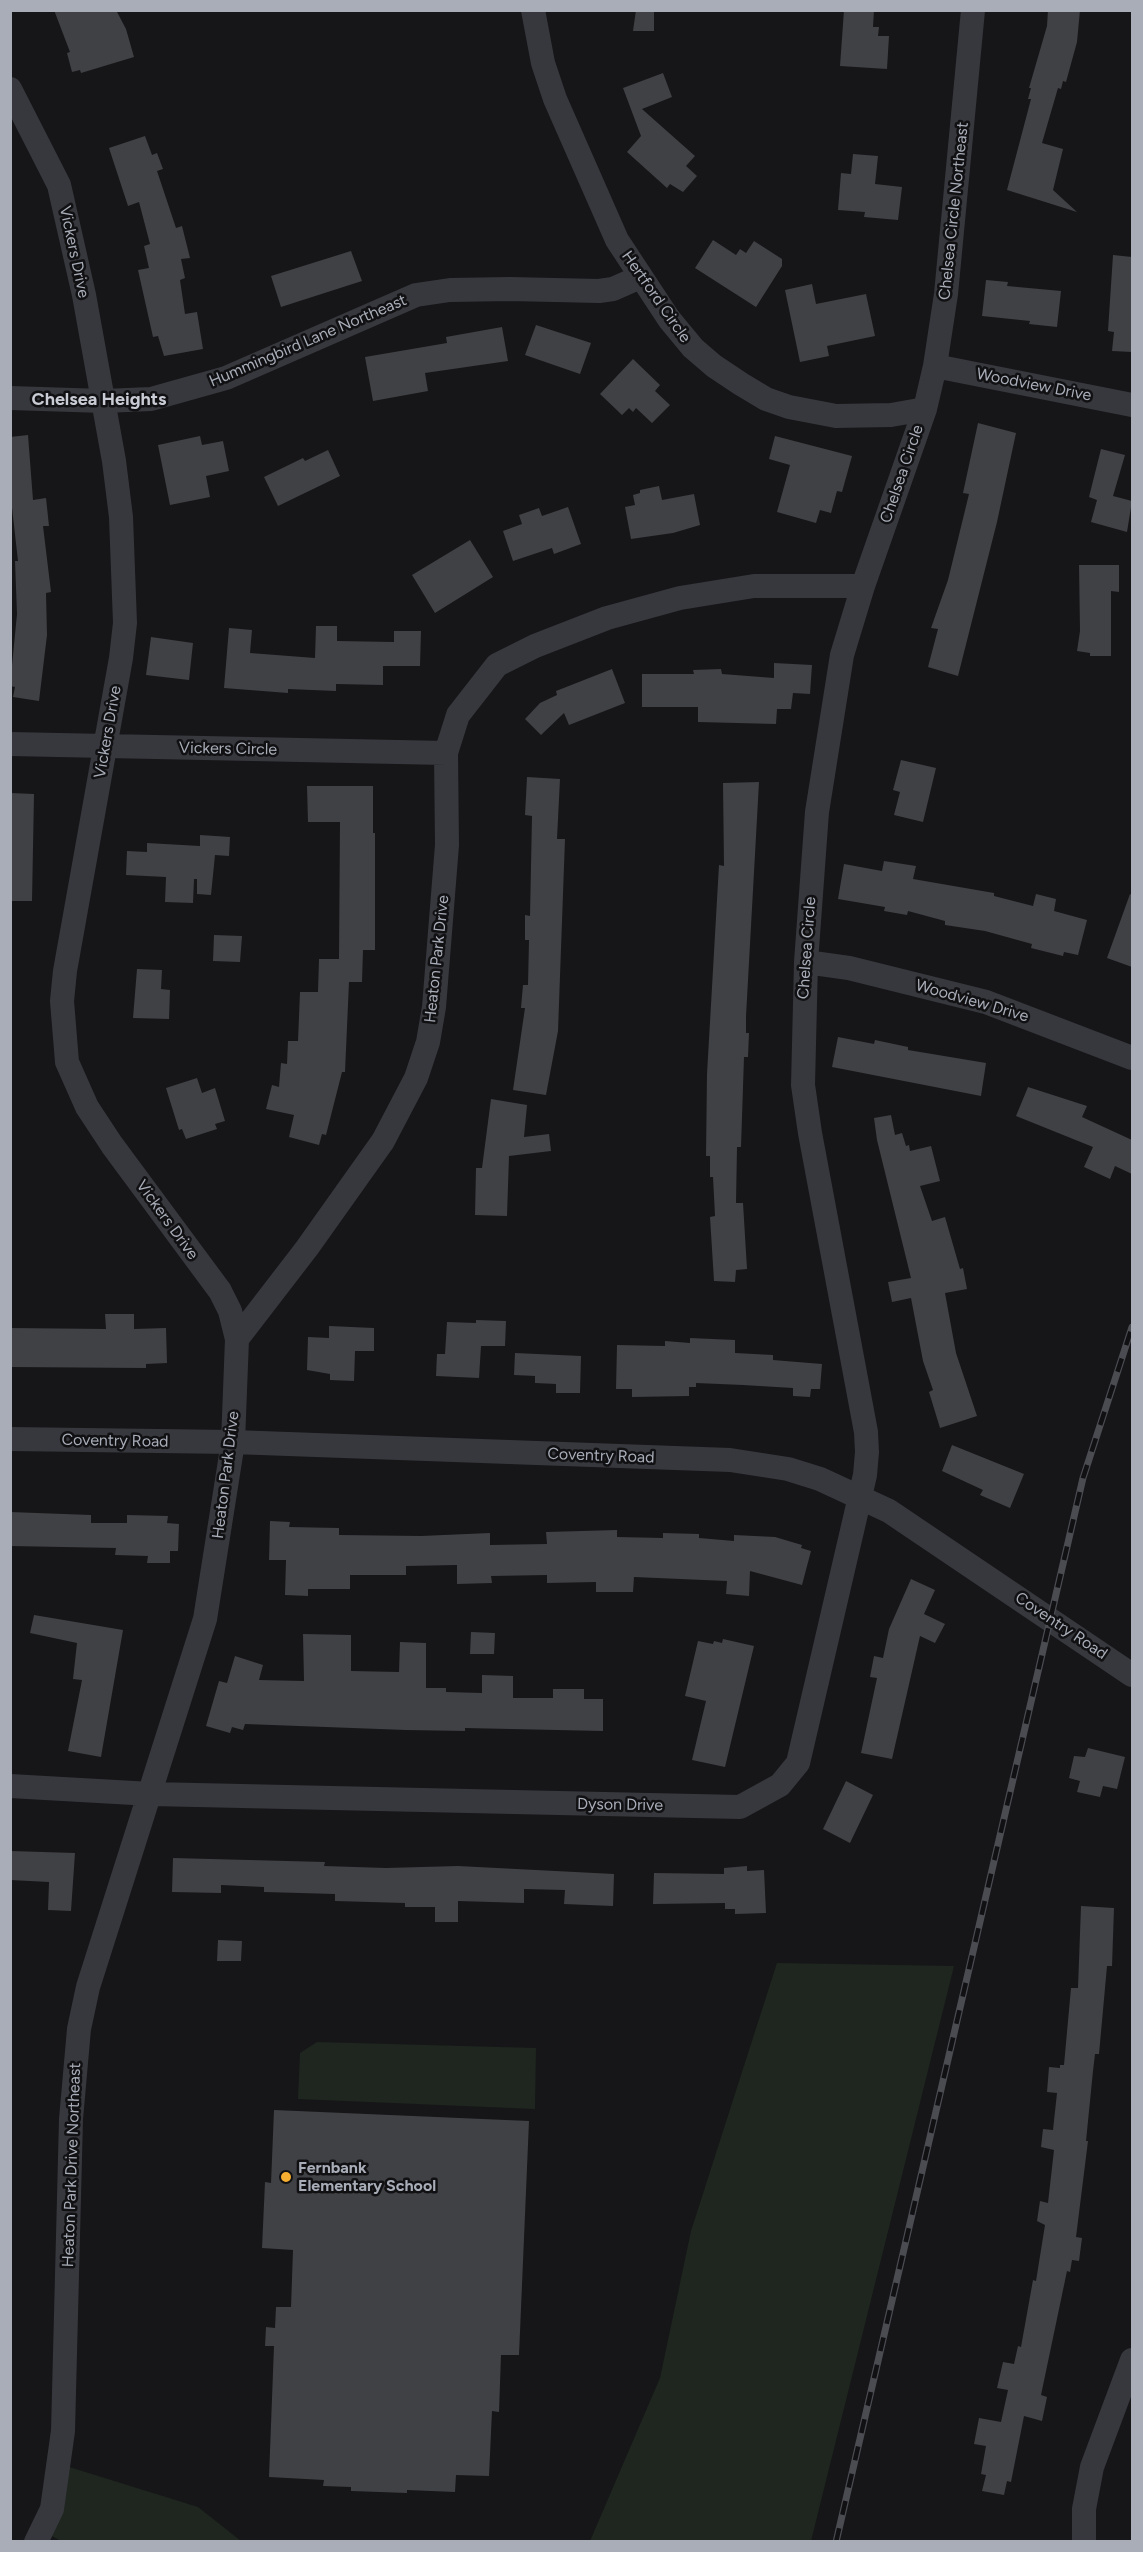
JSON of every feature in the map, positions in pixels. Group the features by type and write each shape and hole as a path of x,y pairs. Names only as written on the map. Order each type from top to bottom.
{"street":[{"name":"Hertford Circle","path":"533,10 543,63 555,99 617,240 640,277 693,348 714,366 766,399 789,407 836,416 891,415 925,409"},
{"name":"Chelsea Circle Northeast","path":"925,409 946,294 973,10"},
{"name":"Vickers Drive","path":"10,88 59,185 104,401 121,517 125,589 121,658 64,981 62,1013 67,1062 78,1090 112,1144 220,1291 230,1311 237,1339"},
{"name":"Hummingbird Lane Northeast","path":"10,398 104,401 151,399 226,378 416,295 450,290 490,289 599,291 613,289 640,277"},
{"name":"Woodview Drive","path":"934,366 1132,405"},
{"name":"Chelsea Circle","path":"859,1496 865,1475 866,1432 803,1085 806,962 817,812 826,744 842,655 863,586 925,409"},
{"name":"Heaton Park Drive","path":"151,1794 205,1619 233,1442 237,1339 308,1248 383,1140 416,1078 428,1042 440,953 447,845 446,753 458,715 478,685 497,665 535,645 643,607 719,591 791,584 863,586"},
{"name":"Vickers Circle","path":"10,744 446,753"},
{"name":"Woodview Drive","path":"806,962 849,968 986,1002 1038,1020 1132,1058"},
{"name":"Coventry Road","path":"10,1438 233,1442 730,1460 788,1468 859,1496 889,1511 1132,1675"},
{"name":"Dyson Drive","path":"10,1786 151,1794 740,1808 780,1785 798,1763 812,1714 859,1496"},
{"name":"Heaton Park Drive Northeast","path":"36,2541 52,2508 63,2431 71,2119 79,2029 88,1987 151,1794"},
{"path":"1084,2541 1084,2509 1092,2467 1132,2360"}],"shaded area":[{"path":"777,1963 954,1966 811,2541 590,2541 660,2378 691,2231"},
{"path":"317,2042 536,2048 535,2109 298,2099 300,2053"},
{"path":"66,2466 198,2507 241,2541 61,2541 41,2530"}],"building":[{"path":"54,10 116,10 126,29 134,57 81,73 80,70 72,72 67,53 70,52"},
{"path":"636,10 654,10 654,31 633,31"},
{"path":"844,10 874,10 873,27 879,27 878,36 889,36 887,69 840,66"},
{"path":"1048,10 1080,10 1077,42 1066,82 1063,81 1061,89 1058,88 1042,143 1063,149 1053,190 1077,212 1007,190 1031,99 1028,99 1031,88 1029,88 1047,26"},
{"path":"663,73 672,97 642,109 695,156 686,166 697,176 683,192 670,184 667,188 627,152 641,136 623,88"},
{"path":"145,136 152,155 157,153 163,169 157,171 176,228 182,226 190,258 181,259 185,278 180,280 185,314 197,312 203,349 164,356 158,336 153,337 138,270 149,268 144,246 150,244 139,202 128,206 109,148"},
{"path":"853,154 878,156 875,184 902,187 898,220 864,217 865,212 838,210 841,173 851,174"},
{"path":"713,240 736,255 740,249 746,253 754,241 782,259 782,266 756,307 695,268"},
{"path":"351,251 362,281 281,307 271,276"},
{"path":"1113,255 1132,257 1132,352 1112,351 1114,332 1108,331"},
{"path":"986,280 1008,282 1007,286 1061,291 1057,327 1029,324 1030,321 982,316"},
{"path":"812,284 816,304 866,294 875,336 827,346 829,356 800,362 785,290"},
{"path":"536,325 591,343 580,374 525,355"},
{"path":"502,327 508,361 425,373 428,391 373,401 365,357 447,343 446,337"},
{"path":"633,359 660,385 655,391 670,405 652,423 636,408 633,412 629,408 622,415 600,394"},
{"path":"978,423 1016,433 997,522 958,676 928,667 938,629 931,628 948,580 969,494 963,493"},
{"path":"28,435 33,500 46,498 49,526 43,526 51,592 46,593 47,635 39,701 13,697 15,687 10,686 17,614 15,561 18,561 10,490 10,437"},
{"path":"200,436 202,445 223,441 229,471 206,476 210,497 170,505 158,445"},
{"path":"775,436 852,456 842,492 837,491 831,513 820,510 816,523 777,512 790,465 769,459"},
{"path":"1101,449 1125,455 1113,496 1132,501 1127,532 1091,522 1097,500 1089,497"},
{"path":"328,450 340,476 278,506 264,477 303,458 305,461"},
{"path":"659,486 662,500 694,494 700,525 673,533 631,539 625,507 635,505 633,495 640,493 640,490"},
{"path":"568,507 581,544 554,554 552,548 513,561 503,531 522,524 519,515 539,508 542,516"},
{"path":"470,540 493,577 435,613 412,575"},
{"path":"1079,565 1119,565 1119,592 1111,591 1111,656 1090,656 1090,653 1077,651 1080,631"},
{"path":"316,626 337,626 337,641 394,642 394,631 421,631 420,666 383,666 383,685 336,684 336,691 288,689 288,693 224,688 229,628 252,630 250,653 315,658"},
{"path":"151,637 193,643 189,680 146,675"},
{"path":"774,663 812,665 810,694 793,693 791,709 777,709 776,724 698,722 698,707 642,707 642,674 694,674 693,670 721,669 722,674 774,678"},
{"path":"612,669 625,703 569,725 564,713 541,735 525,719 540,703 557,695 556,691"},
{"path":"901,760 936,768 923,822 894,815 900,792 893,790"},
{"path":"527,777 560,779 557,839 565,839 558,1031 546,1095 513,1090 525,1008 521,1008 523,985 528,985 529,940 525,940 525,915 530,916 532,816 525,815"},
{"path":"759,782 746,1016 746,1033 749,1033 748,1057 744,1057 741,1147 737,1147 736,1203 743,1203 747,1269 736,1270 735,1282 714,1281 710,1217 715,1216 713,1177 710,1177 710,1156 706,1156 707,1074 719,865 724,866 723,783"},
{"path":"307,786 373,786 373,833 375,833 375,950 363,950 362,982 349,982 345,1072 342,1072 326,1135 322,1134 319,1145 289,1137 294,1115 266,1109 272,1085 279,1087 281,1063 287,1064 288,1041 298,1041 300,992 318,992 319,959 339,959 340,822 308,822"},
{"path":"10,793 34,794 32,901 10,901"},
{"path":"200,835 230,837 229,856 215,855 211,895 197,894 197,879 194,879 193,903 165,902 166,877 126,875 127,851 147,852 147,843 200,846"},
{"path":"884,861 916,866 913,879 994,893 994,896 1033,906 1036,894 1056,899 1054,911 1087,920 1078,955 1064,952 1063,956 1031,948 1032,944 985,931 945,925 945,921 908,911 907,915 884,911 885,907 838,899 844,864 882,871"},
{"path":"1130,894 1132,895 1132,967 1107,958"},
{"path":"214,935 242,936 240,962 213,961"},
{"path":"137,969 162,970 161,989 170,990 169,1019 133,1018"},
{"path":"838,1037 874,1044 875,1040 908,1047 908,1050 986,1063 981,1096 832,1067"},
{"path":"197,1078 202,1093 215,1088 225,1121 215,1124 217,1129 186,1139 182,1129 179,1130 166,1088"},
{"path":"1028,1087 1087,1106 1082,1117 1132,1140 1132,1174 1115,1166 1110,1179 1084,1167 1093,1147 1016,1116"},
{"path":"491,1099 527,1105 524,1137 549,1134 551,1151 509,1156 507,1216 475,1215 476,1168 482,1168"},
{"path":"891,1115 895,1135 902,1133 910,1151 931,1146 940,1181 920,1186 932,1221 945,1217 960,1269 963,1268 967,1289 945,1293 956,1353 977,1416 940,1428 929,1392 933,1390 923,1361 911,1298 892,1302 888,1282 911,1278 877,1140 874,1118"},
{"path":"105,1314 134,1314 134,1329 166,1328 167,1363 146,1364 146,1368 10,1367 10,1328 106,1329"},
{"path":"476,1320 506,1321 505,1346 481,1346 479,1378 436,1376 437,1354 445,1354 447,1322 476,1323"},
{"path":"329,1326 374,1328 374,1351 355,1351 354,1381 330,1380 330,1374 307,1370 308,1337 329,1338"},
{"path":"690,1338 735,1340 735,1353 773,1355 773,1360 822,1364 820,1389 811,1389 810,1397 793,1396 793,1388 696,1383 696,1387 689,1387 689,1396 632,1397 632,1389 616,1389 617,1345 665,1346 665,1341 690,1343"},
{"path":"515,1353 581,1356 580,1393 556,1393 556,1384 535,1383 535,1376 514,1375"},
{"path":"952,1445 1024,1474 1010,1508 980,1495 983,1490 942,1471"},
{"path":"10,1512 91,1515 91,1523 127,1523 127,1515 168,1516 167,1523 179,1524 178,1551 170,1551 170,1563 147,1563 148,1556 115,1555 116,1548 10,1546"},
{"path":"270,1521 290,1522 289,1527 339,1528 339,1535 421,1536 490,1533 490,1545 547,1544 546,1532 617,1530 617,1537 663,1538 663,1533 699,1534 699,1538 734,1541 734,1535 775,1537 802,1545 801,1548 811,1551 802,1585 750,1571 749,1596 726,1594 727,1581 634,1577 633,1592 596,1592 596,1582 547,1583 547,1575 491,1576 492,1583 457,1584 457,1565 406,1566 406,1575 350,1575 350,1589 308,1589 308,1596 285,1595 286,1560 269,1560"},
{"path":"911,1579 935,1590 924,1614 945,1624 935,1643 920,1636 892,1759 861,1753 877,1678 870,1677 874,1656 883,1658 889,1629"},
{"path":"34,1615 123,1630 101,1757 68,1751 82,1680 73,1679 77,1643 30,1633"},
{"path":"471,1632 495,1633 494,1654 470,1654"},
{"path":"303,1634 351,1635 351,1671 399,1672 400,1642 426,1643 426,1688 446,1688 446,1692 482,1693 482,1675 513,1676 513,1698 553,1698 553,1689 584,1689 584,1699 603,1699 603,1731 465,1728 465,1731 406,1730 245,1724 243,1730 232,1727 230,1733 206,1726 219,1681 227,1683 235,1656 263,1665 259,1680 304,1681"},
{"path":"723,1639 754,1646 725,1767 692,1760 706,1701 685,1696 698,1641 713,1644 714,1641 722,1643"},
{"path":"1088,1748 1125,1757 1117,1789 1103,1786 1100,1797 1077,1792 1080,1781 1069,1778 1074,1756 1085,1757"},
{"path":"846,1781 873,1795 850,1843 823,1829"},
{"path":"11,1851 75,1853 71,1911 48,1910 49,1882 10,1880"},
{"path":"173,1858 325,1862 324,1866 386,1868 458,1866 614,1874 613,1906 564,1904 565,1890 524,1889 524,1903 458,1901 458,1922 435,1922 435,1907 405,1907 405,1903 335,1901 335,1894 264,1892 264,1887 221,1885 221,1893 172,1892"},
{"path":"747,1866 747,1871 764,1870 766,1913 735,1914 735,1909 725,1909 725,1903 653,1904 654,1873 724,1874 724,1868"},
{"path":"1081,1906 1114,1908 1112,1966 1107,1966 1099,2054 1095,2054 1086,2141 1088,2141 1076,2237 1082,2238 1079,2261 1072,2260 1070,2272 1067,2271 1041,2395 1047,2397 1042,2421 1024,2416 1011,2482 1007,2481 1004,2495 982,2491 986,2475 981,2474 986,2446 974,2444 979,2418 1001,2422 1008,2390 997,2388 1003,2362 1014,2364 1018,2346 1021,2347 1033,2280 1036,2281 1045,2225 1037,2221 1040,2201 1048,2203 1054,2150 1041,2147 1043,2129 1053,2130 1057,2093 1047,2092 1049,2067 1060,2068 1060,2065 1064,2065 1071,1988 1078,1988"},
{"path":"218,1940 242,1941 241,1961 217,1961"},
{"path":"274,2110 529,2121 519,2355 501,2355 499,2412 492,2411 489,2476 456,2475 455,2492 407,2490 407,2493 351,2491 351,2487 323,2486 324,2480 269,2477 274,2346 265,2346 266,2327 275,2328 276,2307 291,2307 293,2250 262,2248 265,2182 271,2183"}],"railway":[{"path":"836,2542 1083,1478 1132,1327"}],"place":[{"name":"Fernbank Elementary School","path":"286,2177"}],"district":[{"name":"Chelsea Heights","path":"99,400"}]}
